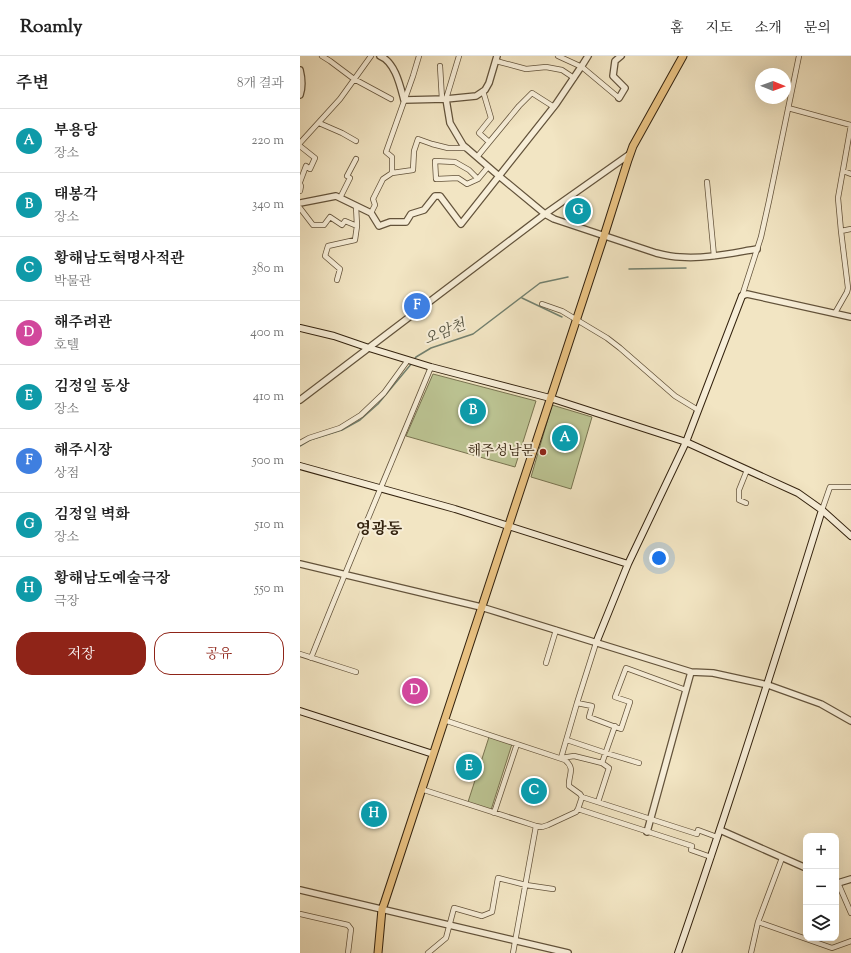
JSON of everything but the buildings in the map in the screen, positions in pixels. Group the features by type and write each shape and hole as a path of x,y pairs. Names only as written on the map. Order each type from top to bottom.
{"main road":[{"path":"378,953 382,909 630,154 683,56"},
{"path":"596,643 628,564 686,442 742,296"},
{"path":"300,328 334,336 431,367 550,398 686,442 798,493 822,510 851,536"},
{"path":"300,466 455,509 628,564"},
{"path":"678,953 768,685 822,510"},
{"path":"300,710 433,754"}],"street":[{"path":"322,56 354,80 391,99"},
{"path":"300,190 300,183 306,166 310,169 315,158 300,145 340,99 371,56"},
{"path":"380,56 385,58 396,74 404,100"},
{"path":"392,173 392,157 386,152 419,56"},
{"path":"444,99 459,56"},
{"path":"558,56 582,67 619,98 625,88 613,76 615,61 621,56"},
{"path":"300,203 336,196 370,213 379,226 390,222 406,222 411,214 424,210 435,196 440,196 461,224 554,107 588,56"},
{"path":"742,296 761,237 771,195 798,56"},
{"path":"404,100 444,99 476,96 485,90 489,83 496,58 526,69 546,67 562,70 574,78"},
{"path":"440,66 444,99 450,123 463,145 545,214 554,219 604,236 669,256 692,258 757,249"},
{"path":"300,70 302,80 300,95"},
{"path":"483,91 491,118 479,133 489,142"},
{"path":"476,157 519,106 532,93 554,107"},
{"path":"788,108 851,125 838,198 848,288 835,313"},
{"path":"318,123 342,133 356,141"},
{"path":"370,213 375,205 373,199 383,178 392,173 413,170 414,151 418,139 448,148 467,148"},
{"path":"300,400 545,214 630,154"},
{"path":"340,198 350,178 347,176 356,160"},
{"path":"478,179 468,170 455,162 435,161 436,180 458,178 467,184 478,179 488,166"},
{"path":"843,171 851,174"},
{"path":"707,182 714,256"},
{"path":"337,280 340,268 325,256 328,246 355,240 357,226 356,206"},
{"path":"300,208 313,225 324,225 330,217 342,225 345,220 357,226"},
{"path":"841,231 851,229"},
{"path":"742,296 747,294 851,316"},
{"path":"542,304 562,311 611,341 675,396 698,410"},
{"path":"300,443 308,438 340,428 362,415 384,393 408,360"},
{"path":"311,658 431,367"},
{"path":"746,503 739,500 739,490 747,470"},
{"path":"822,510 830,487 851,487"},
{"path":"300,564 481,607 691,672 713,673 768,685 821,704 851,721"},
{"path":"546,663 556,630"},
{"path":"561,758 596,643"},
{"path":"300,654 356,672"},
{"path":"577,703 592,706 589,718 621,729 630,702 615,697 626,668 686,690"},
{"path":"647,832 691,672"},
{"path":"444,720 561,758 568,763 572,770 569,786 582,797 697,834 698,830 717,837"},
{"path":"602,763 615,726"},
{"path":"567,740 639,763"},
{"path":"494,813 517,744"},
{"path":"561,758 574,756 602,763 609,768 598,802"},
{"path":"421,789 536,826 548,825 574,814 578,809 582,797"},
{"path":"578,809 692,846 691,850 711,857"},
{"path":"513,953 536,826"},
{"path":"720,830 803,867"},
{"path":"751,953 758,922 782,858"},
{"path":"428,953 446,938 454,908 482,916 492,912 498,878 526,885 553,889"},
{"path":"839,882 851,879"},
{"path":"839,886 851,913"},
{"path":"300,890 568,953"},
{"path":"300,914 348,924 351,928 348,953"},
{"path":"758,922 832,948 851,941"}],"green space":[{"path":"433,374 536,401 515,467 406,436"},
{"path":"552,405 592,417 571,489 531,477"},
{"path":"489,737 512,744 491,810 468,802"}],"waterway":[{"path":"629,269 686,268"},
{"name":"오암천","path":"414,360 416,357 431,348 473,334 540,283 568,277"},
{"path":"522,298 562,317"},
{"name":"오암천","path":"300,446 310,440 342,430 360,420 378,404 412,363"}],"place":[{"name":"김정일 벽화","path":"578,211"},
{"name":"해주시장","path":"417,306"},
{"name":"태봉각","path":"473,411"},
{"name":"부용당","path":"565,438"},
{"name":"해주성남문","path":"543,452"},
{"name":"해주려관","path":"415,691"},
{"name":"김정일 동상","path":"469,767"},
{"name":"황해남도혁명사적관","path":"534,791"},
{"name":"황해남도예술극장","path":"374,814"}],"district":[{"name":"영광동","path":"379,530"}]}
